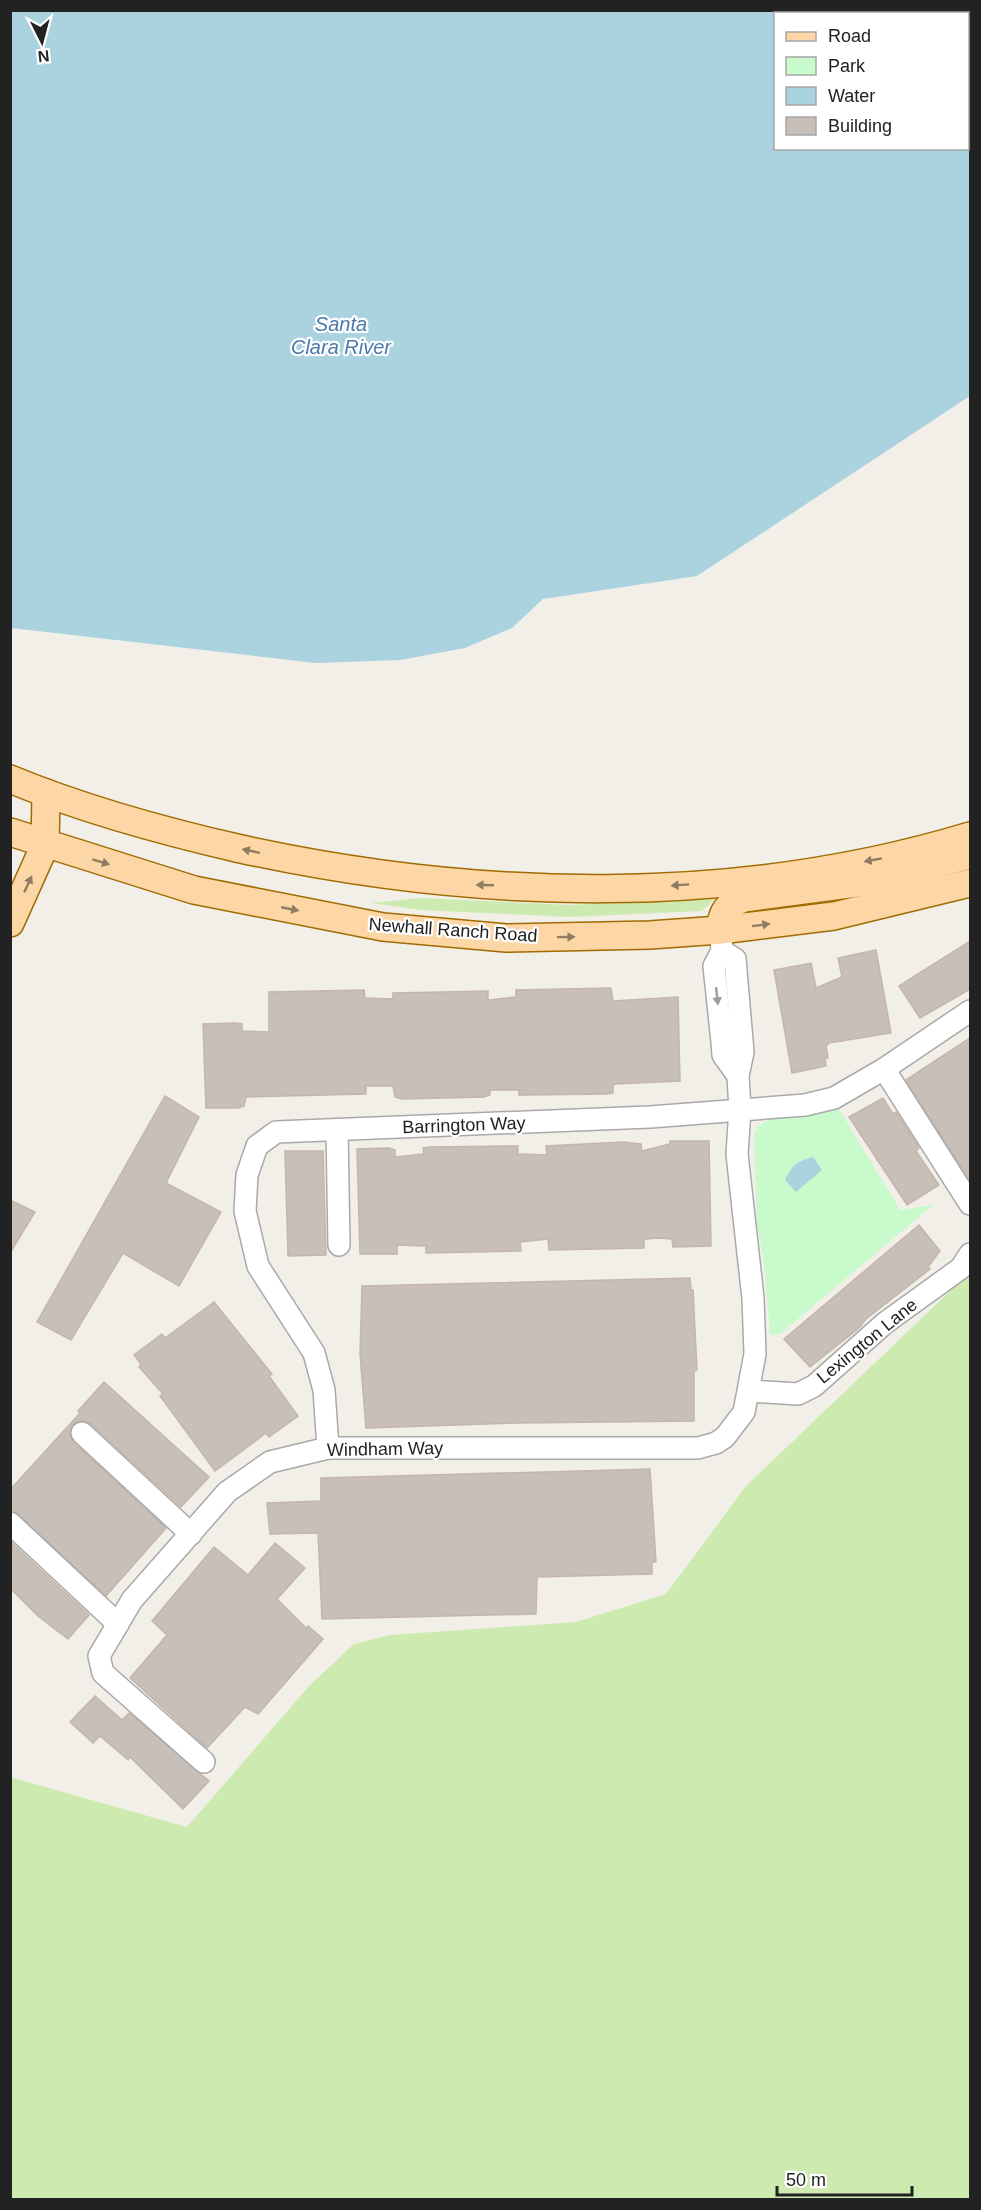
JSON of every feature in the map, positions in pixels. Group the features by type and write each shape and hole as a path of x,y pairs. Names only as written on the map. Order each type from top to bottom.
{"main road":[{"path":"10,779 157,830 325,867 468,884 607,890 766,879 919,851 970,836"},
{"path":"12,835 46,793"},
{"path":"10,923 45,845 46,793"},
{"name":"Newhall Ranch Road","path":"12,835 194,890 383,927 506,938 650,935 721,940 834,916 970,883"},
{"path":"721,940 722,915 729,904 744,898 872,880 970,855"}],"street":[{"path":"721,940 714,966 723,1055 738,1076 740,1109 737,1154 753,1298 755,1354 749,1391"},
{"name":"Barrington Way","path":"328,1448 324,1390 314,1353 258,1266 245,1210 247,1175 257,1146 276,1132 639,1118 805,1105 834,1098 884,1069 970,1011"},
{"path":"884,1069 967,1195 970,1204"},
{"path":"337,1130 339,1245"},
{"name":"Lexington Lane","path":"749,1391 798,1394 814,1386 885,1323 961,1268 970,1254"},
{"name":"Windham Way","path":"204,1762 103,1673 99,1656 132,1600 227,1492 270,1462 328,1448 698,1448 716,1443 725,1437 744,1412 749,1391"},
{"path":"82,1433 191,1534"},
{"path":"10,1523 118,1624"}],"green space":[{"path":"421,898 570,905 716,898 702,911 570,917 421,910 371,903"},
{"path":"837,1106 900,1210 933,1205 780,1334 770,1335 765,1269 757,1224 754,1134 758,1126 769,1120 820,1112"},
{"path":"970,1272 970,2199 11,2199 10,1777 187,1827 310,1685 354,1644 390,1635 576,1622 666,1594 746,1486"}],"water":[{"name":"Santa Clara River","path":"11,10 970,11 970,396 697,576 543,599 512,628 465,648 401,660 316,663 11,628"},
{"path":"813,1157 822,1170 796,1192 785,1180 796,1164"}],"building":[{"path":"970,941 970,989 920,1018 899,986"},
{"path":"876,950 891,1033 829,1043 826,1046 828,1058 825,1058 826,1066 792,1073 774,970 811,963 816,988 842,977 838,958"},
{"path":"611,988 613,1001 678,997 680,1081 615,1084 613,1093 607,1094 519,1095 519,1090 490,1090 490,1095 484,1097 402,1099 395,1097 393,1086 366,1086 366,1094 246,1097 244,1106 238,1108 206,1108 203,1024 236,1023 242,1024 242,1031 269,1032 269,992 364,990 365,998 393,999 393,993 488,991 488,1000 516,997 516,990"},
{"path":"970,1038 970,1181 906,1080"},
{"path":"165,1096 199,1117 166,1183 221,1212 179,1286 123,1253 71,1340 37,1322"},
{"path":"883,1098 893,1114 896,1112 919,1148 916,1151 939,1185 907,1205 849,1117"},
{"path":"670,1141 709,1141 711,1246 673,1247 672,1239 659,1238 644,1239 644,1248 549,1250 548,1239 520,1242 521,1251 426,1253 426,1246 397,1245 397,1254 360,1254 357,1149 389,1148 395,1150 395,1157 424,1154 423,1148 430,1147 518,1146 518,1154 547,1155 546,1146 623,1142 641,1144 642,1151 670,1144"},
{"path":"285,1151 323,1151 326,1255 288,1256"},
{"path":"10,1200 35,1212 10,1253"},
{"path":"919,1225 940,1251 928,1267 930,1269 810,1367 784,1339"},
{"path":"690,1278 691,1290 693,1290 697,1370 694,1371 694,1421 366,1428 360,1354 362,1286"},
{"path":"214,1302 272,1374 269,1376 298,1416 269,1437 266,1433 215,1471 160,1396 163,1394 139,1367 141,1364 134,1355 162,1334 165,1338"},
{"path":"104,1382 209,1477 181,1507 91,1424 79,1421 72,1425 70,1436 73,1442 166,1528 106,1596 10,1507 10,1490 80,1413 78,1411"},
{"path":"650,1469 656,1562 652,1562 652,1574 537,1577 536,1614 322,1619 318,1533 270,1534 267,1503 321,1501 321,1478"},
{"path":"12,1543 89,1615 68,1639 38,1616 10,1588"},
{"path":"275,1543 305,1568 277,1599 306,1628 308,1626 323,1639 258,1714 245,1707 207,1748 130,1678 167,1635 152,1621 214,1547 248,1575"},
{"path":"95,1696 122,1720 129,1713 209,1781 183,1809 130,1757 128,1760 100,1736 93,1743 70,1722"}]}
